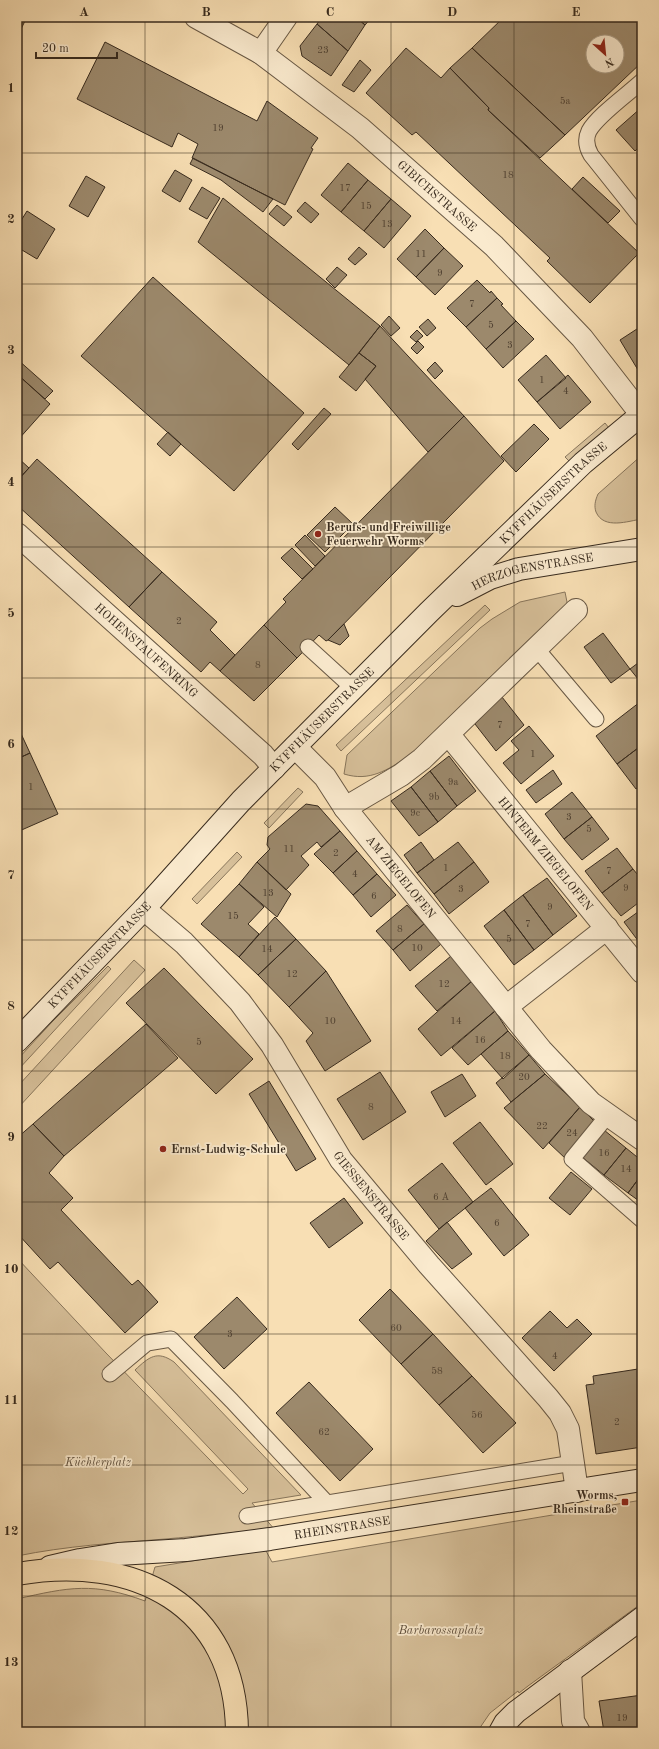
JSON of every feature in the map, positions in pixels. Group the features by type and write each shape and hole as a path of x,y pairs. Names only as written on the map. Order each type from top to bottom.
{"highway":[{"path":"17,1574 41,1570 101,1572 123,1576 147,1584 169,1596 187,1610 203,1627 217,1646 227,1668 233,1687 237,1709 237,1732"}],"street":[{"name":"GIBICHSTRASSE","path":"196,17 261,54 360,128 494,246 582,338 642,414"},
{"path":"261,54 286,17"},
{"name":"KYFFHÄUSERSTRASSE","path":"17,1041 144,909 241,801 429,612 583,463 642,414"},
{"name":"HOHENSTAUFENRING","path":"17,534 263,755 274,768"},
{"name":"HERZOGENSTRASSE","path":"429,612 490,578 519,569 642,549"},
{"path":"345,808 401,775 422,760 576,610"},
{"name":"HINTERM ZIEGELOFEN","path":"449,735 642,972"},
{"name":"AM ZIEGELOFEN","path":"295,747 324,777 345,808 541,1050 578,1091 608,1115 639,1132"},
{"name":"GIESSENSTRASSE","path":"144,909 184,943 240,1002 272,1045 341,1160 429,1265 560,1413 568,1429 577,1491"},
{"path":"506,1007 607,928"},
{"name":"RHEINSTRASSE","path":"41,1570 80,1560 118,1554 186,1550 642,1480"},
{"path":"500,1732 505,1723 516,1712 642,1618"},
{"path":"570,1671 573,1721 579,1732"}],"lane":[{"path":"642,81 595,123 589,132 587,140 588,149 591,155 642,219"},
{"path":"308,647 354,689"},
{"path":"536,648 596,719"},
{"path":"608,1115 572,1160 642,1220"},
{"path":"110,1374 147,1343 171,1339 232,1401 326,1502"},
{"path":"247,1516 573,1463"}],"green space":[{"path":"605,423 609,428 570,462 565,457"},
{"path":"642,455 642,519 610,523 600,518 595,510 595,503 598,494"},
{"path":"565,592 567,602 566,606 409,756 386,770 370,776 362,777 344,774 347,755 480,628 520,602"},
{"path":"485,605 490,610 341,751 336,745"},
{"path":"298,788 303,792 269,828 264,823"},
{"path":"237,852 242,857 197,904 192,899"},
{"path":"134,960 145,970 17,1109 17,1087"},
{"path":"108,966 111,969 17,1071 17,1060 52,1022"},
{"name":"Küchlerplatz","path":"17,1258 106,1353 243,1494 248,1489 135,1370 149,1359 163,1356 174,1362 301,1495 252,1503 275,1530 234,1532 91,1545 17,1556"},
{"name":"Barbarossaplatz","path":"642,1500 642,1603 519,1693 518,1691 490,1713 477,1732 448,1732 443,1729 440,1732 17,1732 17,1599 67,1589 81,1588 111,1591 145,1601 155,1567 265,1549 272,1562"}],"building":[{"path":"17,17 27,17 17,37"},
{"path":"322,17 356,17 365,25 348,51 317,24"},
{"path":"356,17 372,17 365,25"},
{"path":"504,17 642,17 642,62 565,135 472,48"},
{"path":"317,24 348,51 331,76 302,56 300,46"},
{"path":"105,42 257,121 267,101 318,138 311,148 313,149 285,205 192,158 198,144 178,133 172,147 77,99"},
{"path":"406,48 441,78 450,68 489,108 488,110 639,253 590,303 547,261 550,258 416,132 412,135 366,93"},
{"path":"472,48 565,135 540,158 488,110 489,108 450,68"},
{"path":"360,60 371,70 354,92 342,85"},
{"path":"642,107 642,144 635,151 616,130"},
{"path":"193,158 273,199 263,212 221,180 190,164"},
{"path":"348,163 368,180 341,212 321,195"},
{"path":"175,170 192,180 180,202 162,191"},
{"path":"86,176 105,187 88,217 69,206"},
{"path":"583,177 620,211 608,223 572,189"},
{"path":"368,180 391,199 364,231 341,212"},
{"path":"202,187 220,198 207,219 189,209"},
{"path":"223,198 380,326 349,365 198,242"},
{"path":"391,199 411,216 384,248 364,231"},
{"path":"305,202 319,214 311,223 297,211"},
{"path":"277,205 292,217 284,226 269,214"},
{"path":"27,211 55,229 37,259 17,247 17,227"},
{"path":"425,229 444,248 416,277 397,259"},
{"path":"359,247 367,254 355,265 348,259"},
{"path":"444,248 463,266 435,295 416,277"},
{"path":"337,267 347,275 335,288 326,279"},
{"path":"153,277 304,413 234,491 81,356"},
{"path":"477,280 497,298 466,327 447,308"},
{"path":"497,298 503,304 501,305 516,321 486,349 466,327"},
{"path":"389,316 400,328 391,336 381,325"},
{"path":"428,319 436,328 427,336 419,327"},
{"path":"516,321 534,339 503,368 486,349"},
{"path":"642,323 641,375 620,340 640,327 639,325"},
{"path":"380,326 464,416 428,452 365,379 376,366 359,353"},
{"path":"417,330 423,336 416,342 410,337"},
{"path":"418,341 424,347 417,354 411,348"},
{"path":"359,353 376,366 356,391 339,377"},
{"path":"546,355 566,378 537,402 518,380"},
{"path":"17,359 53,391 45,399 17,374"},
{"path":"435,362 443,371 435,379 427,370"},
{"path":"17,374 50,404 17,441"},
{"path":"568,375 591,402 560,429 537,402"},
{"path":"324,408 331,414 298,450 292,444"},
{"path":"464,416 504,461 328,640 326,641 319,635 297,658 264,625 286,602 283,599"},
{"path":"534,424 549,439 516,472 501,456"},
{"path":"168,432 181,444 170,456 157,444"},
{"path":"17,457 29,468 17,481"},
{"path":"37,459 162,572 129,607 17,505 17,481"},
{"path":"335,507 353,524 325,552 307,535"},
{"path":"305,535 325,556 315,566 295,545"},
{"path":"292,548 313,569 302,579 281,558"},
{"path":"162,572 217,622 210,630 235,655 220,671 210,662 201,672 129,607"},
{"path":"344,624 349,636 340,645 328,640"},
{"path":"264,625 297,658 254,701 220,671"},
{"path":"603,633 630,669 611,683 584,647"},
{"path":"642,660 642,684 630,669"},
{"path":"502,697 524,725 496,751 475,724"},
{"path":"640,702 642,704 642,745 617,764 596,736"},
{"path":"17,725 30,753 17,759"},
{"path":"529,726 554,756 521,784 503,763 519,750 511,741"},
{"path":"642,745 642,785 636,789 617,764"},
{"path":"30,753 58,814 17,832 17,759"},
{"path":"449,756 476,791 457,806 430,771"},
{"path":"553,770 562,784 536,803 526,790"},
{"path":"430,771 457,806 438,822 411,787"},
{"path":"411,787 438,822 419,836 391,801"},
{"path":"572,792 592,817 564,839 545,814"},
{"path":"306,804 318,806 340,831 321,847 317,842 301,856 309,865 286,890 257,862 270,849 267,845 268,837"},
{"path":"592,817 609,839 582,860 564,839"},
{"path":"340,831 357,851 333,873 314,854"},
{"path":"421,842 434,860 417,873 404,855"},
{"path":"458,842 474,862 434,894 417,873"},
{"path":"617,848 633,869 602,893 585,871"},
{"path":"357,851 377,874 353,895 333,873"},
{"path":"257,862 291,894 277,917 239,884"},
{"path":"474,862 489,882 449,914 434,894"},
{"path":"633,869 642,880 642,900 621,916 602,893"},
{"path":"377,874 396,895 371,917 353,895"},
{"path":"547,878 577,916 553,935 523,895"},
{"path":"239,884 264,907 248,924 259,934 239,957 201,924"},
{"path":"523,895 553,935 534,950 504,910"},
{"path":"407,905 424,924 393,950 376,931"},
{"path":"642,909 642,946 624,922"},
{"path":"504,910 534,950 514,965 484,926"},
{"path":"275,917 296,939 258,975 239,957"},
{"path":"424,924 441,944 410,971 393,950"},
{"path":"296,939 326,971 289,1007 258,975"},
{"path":"451,956 472,981 437,1011 415,986"},
{"path":"164,968 253,1059 216,1094 126,1003"},
{"path":"326,971 371,1041 325,1071 306,1041 313,1033 289,1007"},
{"path":"472,981 495,1011 441,1056 418,1029"},
{"path":"495,1011 508,1031 468,1065 452,1048"},
{"path":"146,1024 178,1058 64,1156 33,1124"},
{"path":"508,1031 529,1055 503,1079 481,1054"},
{"path":"529,1055 545,1074 511,1102 496,1083"},
{"path":"380,1072 406,1112 363,1140 337,1099"},
{"path":"462,1074 476,1096 445,1117 431,1092"},
{"path":"545,1074 580,1107 543,1149 504,1108"},
{"path":"269,1081 316,1159 296,1171 249,1094"},
{"path":"580,1107 594,1121 566,1159 549,1143"},
{"path":"480,1122 513,1164 486,1185 453,1143"},
{"path":"33,1124 64,1156 49,1173 73,1198 61,1210 132,1285 138,1280 158,1302 125,1333 58,1262 50,1269 17,1233 17,1138"},
{"path":"604,1130 626,1148 604,1175 582,1157"},
{"path":"626,1148 642,1161 642,1174 628,1193 604,1175"},
{"path":"442,1163 473,1202 439,1229 408,1190"},
{"path":"571,1172 592,1189 570,1215 549,1198"},
{"path":"642,1174 642,1203 628,1193"},
{"path":"491,1188 529,1235 504,1256 465,1208"},
{"path":"344,1198 363,1223 329,1248 310,1223"},
{"path":"447,1222 472,1254 452,1269 426,1241"},
{"path":"390,1289 433,1334 401,1364 359,1320"},
{"path":"237,1297 267,1329 224,1369 194,1337"},
{"path":"550,1311 567,1328 577,1319 592,1334 554,1371 522,1338"},
{"path":"433,1334 472,1376 439,1405 401,1364"},
{"path":"638,1369 642,1395 642,1447 596,1454 586,1385 594,1384 593,1376"},
{"path":"472,1376 516,1423 483,1453 439,1405"},
{"path":"309,1382 373,1449 340,1481 276,1413"},
{"path":"642,1695 642,1732 604,1732 599,1701"}],"place":[{"name":"Berufs- und Freiwillige Feuerwehr Worms","path":"318,534"},
{"name":"Ernst-Ludwig-Schule","path":"163,1149"},
{"name":"Worms, Rheinstraße","path":"625,1502"}]}
